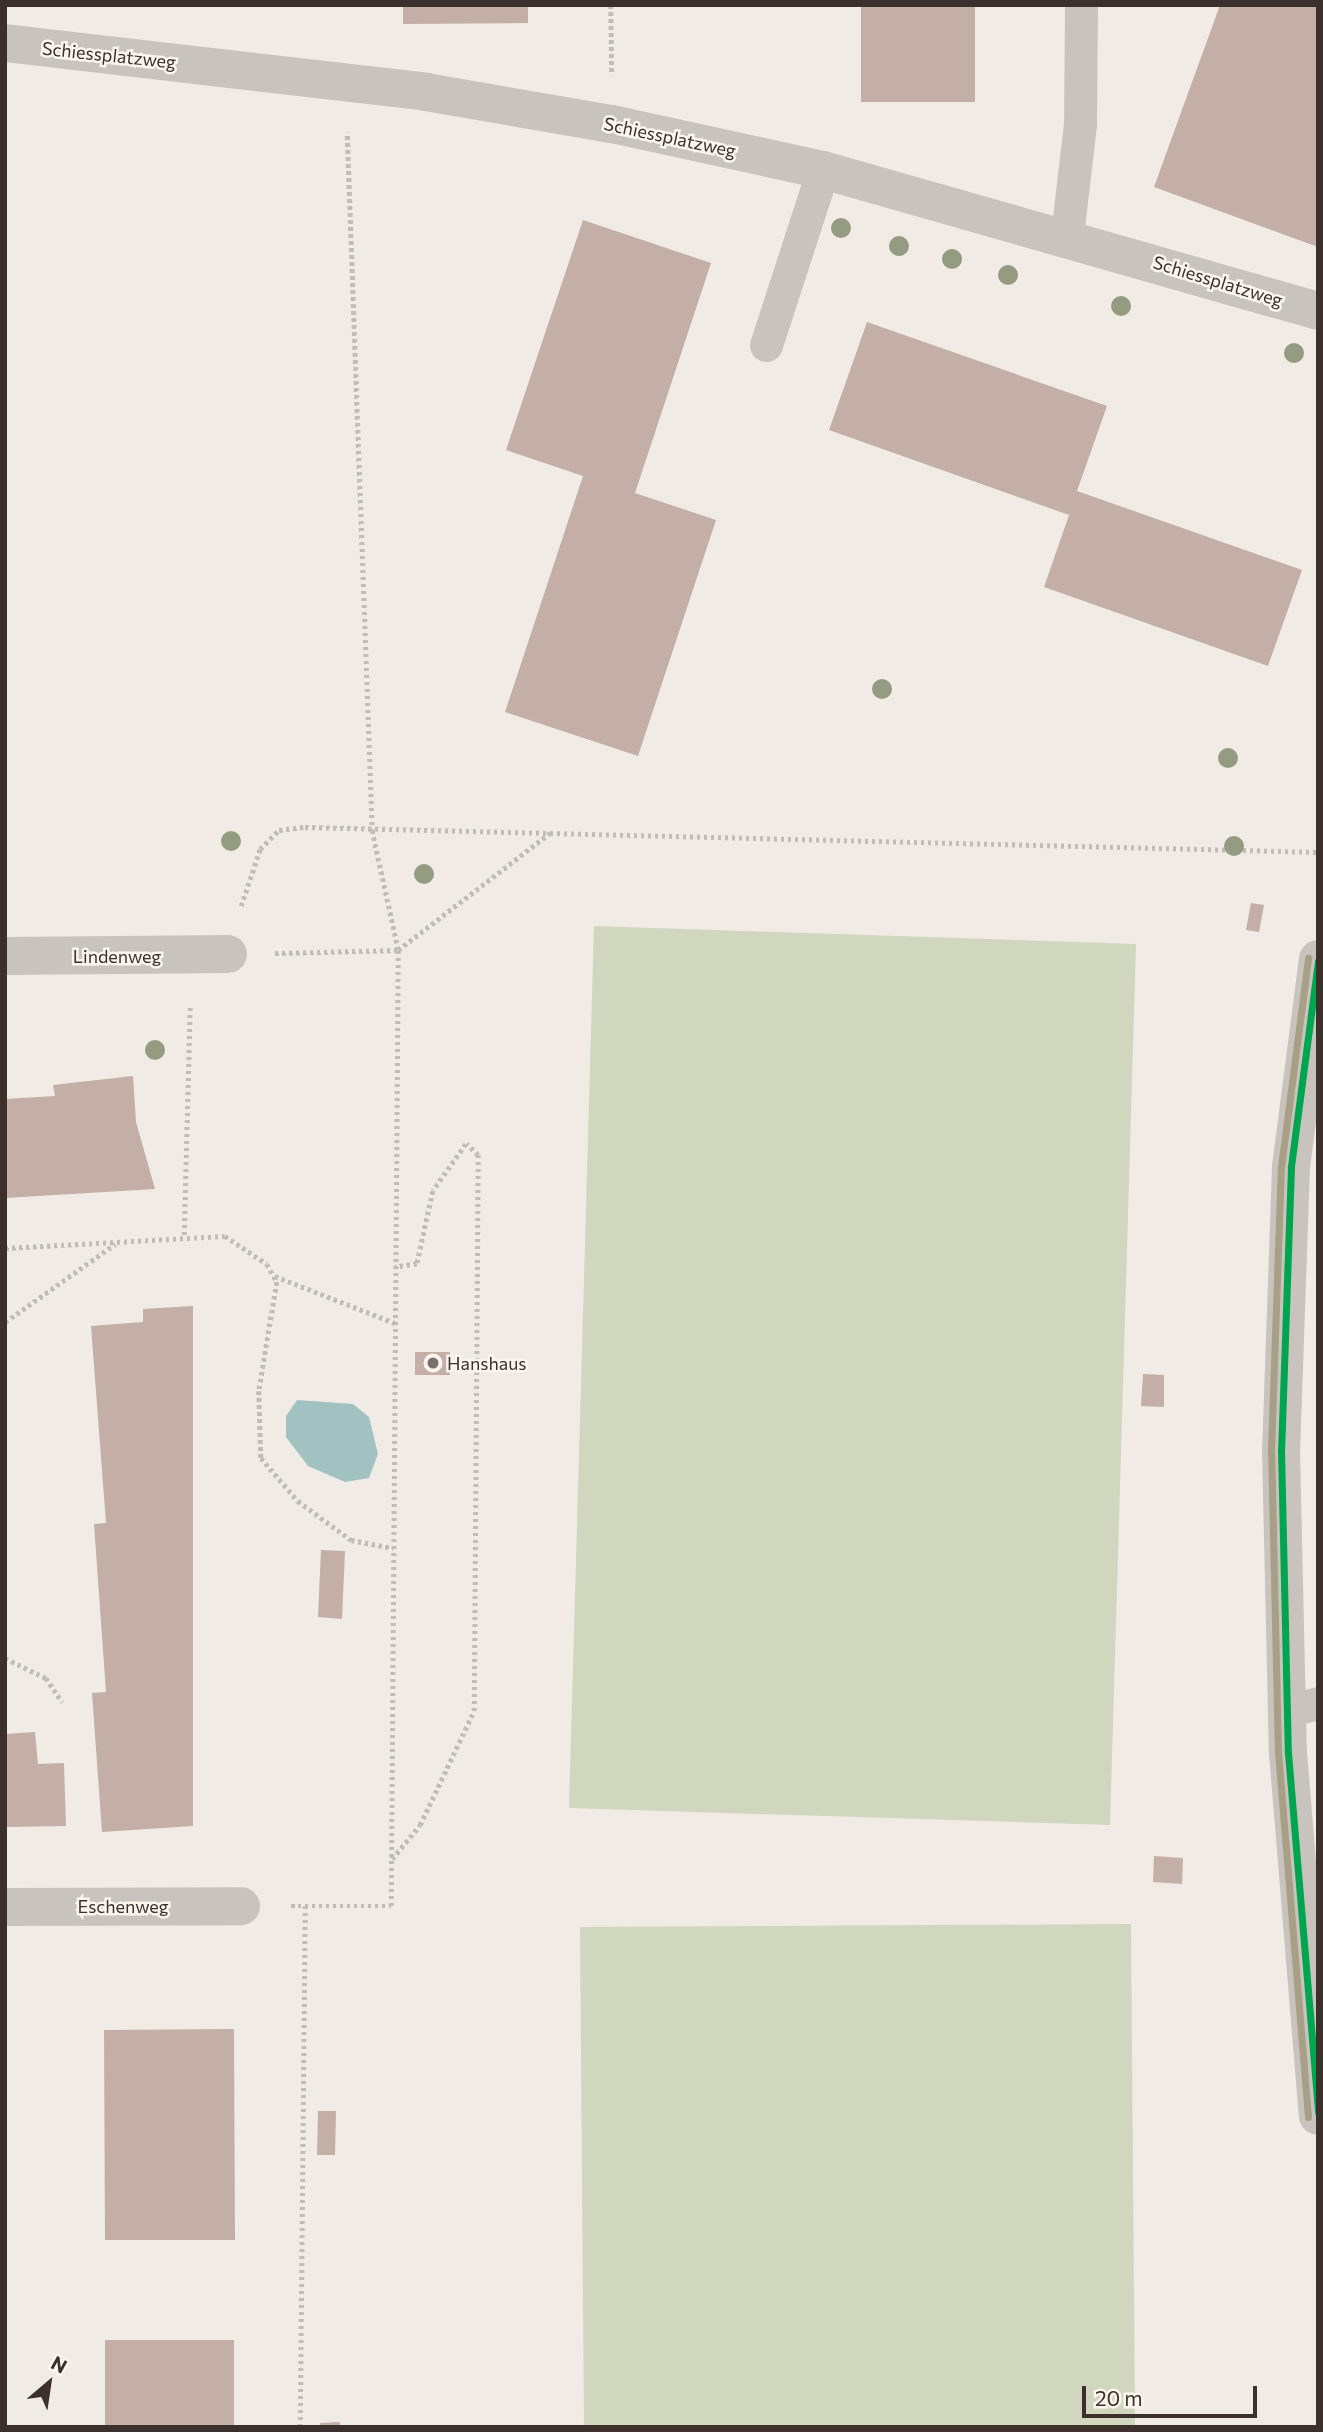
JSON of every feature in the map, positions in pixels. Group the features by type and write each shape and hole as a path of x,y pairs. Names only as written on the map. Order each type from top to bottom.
{"street":[{"name":"Schiessplatzweg","path":"5,43 345,82 612,124 823,170 1067,235 1318,312"},
{"name":"Lindenweg","path":"5,956 229,954"},
{"path":"1318,959 1305,1027 1285,1279 1318,2116"},
{"name":"Eschenweg","path":"5,1907 241,1906"}],"lane":[{"path":"1067,235 1080,124 1081,5"},
{"path":"766,345 823,170"}],"path":[{"path":"611,5 612,124"},
{"path":"241,1906 391,1906 398,950 372,832 345,82"},
{"path":"550,833 398,950 229,954 260,849 279,830 550,833 1318,852"},
{"path":"184,1235 191,956"},
{"path":"391,1859 420,1825 474,1711 478,1155 466,1144 433,1191 417,1264 396,1267"},
{"path":"5,1248 116,1244 184,1235 225,1236 274,1276 395,1323"},
{"path":"5,1322 116,1244"},
{"path":"274,1276 259,1391 261,1458 298,1501 351,1540 393,1548"},
{"path":"5,1658 46,1678 62,1702"},
{"path":"300,2427 305,1906"}],"green space":[{"path":"594,926 1136,944 1110,1825 569,1808"},
{"path":"1131,1924 1135,2427 584,2427 580,1927"}],"water":[{"path":"297,1400 353,1404 369,1417 378,1454 369,1478 345,1482 308,1466 286,1437 286,1416"}],"building":[{"path":"403,5 528,5 528,23 403,24"},
{"path":"861,5 975,5 975,102 861,102"},
{"path":"1220,5 1318,5 1318,247 1154,187"},
{"path":"583,220 711,263 635,493 716,520 638,756 505,712 583,476 506,450"},
{"path":"867,322 1107,406 1077,491 1302,570 1268,666 1044,587 1069,515 829,430"},
{"path":"1251,903 1264,905 1259,932 1246,930"},
{"path":"133,1076 136,1122 155,1189 5,1198 5,1099 55,1096 53,1085"},
{"path":"193,1306 193,1826 102,1832 92,1693 106,1692 94,1524 106,1523 91,1326 143,1322 143,1309"},
{"name":"Hanshaus","path":"415,1352 450,1352 450,1375 415,1375"},
{"path":"1143,1374 1164,1375 1164,1407 1141,1406"},
{"path":"321,1550 345,1551 342,1619 318,1617"},
{"path":"35,1732 38,1764 64,1763 66,1826 5,1827 5,1734"},
{"path":"1154,1856 1183,1858 1182,1884 1153,1882"},
{"path":"234,2029 235,2240 105,2240 104,2030"},
{"path":"318,2111 336,2111 335,2155 317,2155"},
{"path":"105,2340 234,2340 234,2427 105,2427"},
{"path":"340,2422 340,2427 320,2427 320,2423"}],"transit line":[{"path":"1308,958 1281,1167 1271,1450 1278,1754 1308,2117"},
{"path":"1318,961 1291,1167 1281,1450 1288,1753 1318,2113"}],"place":[{"name":"Hanshaus","path":"433,1363"}]}
